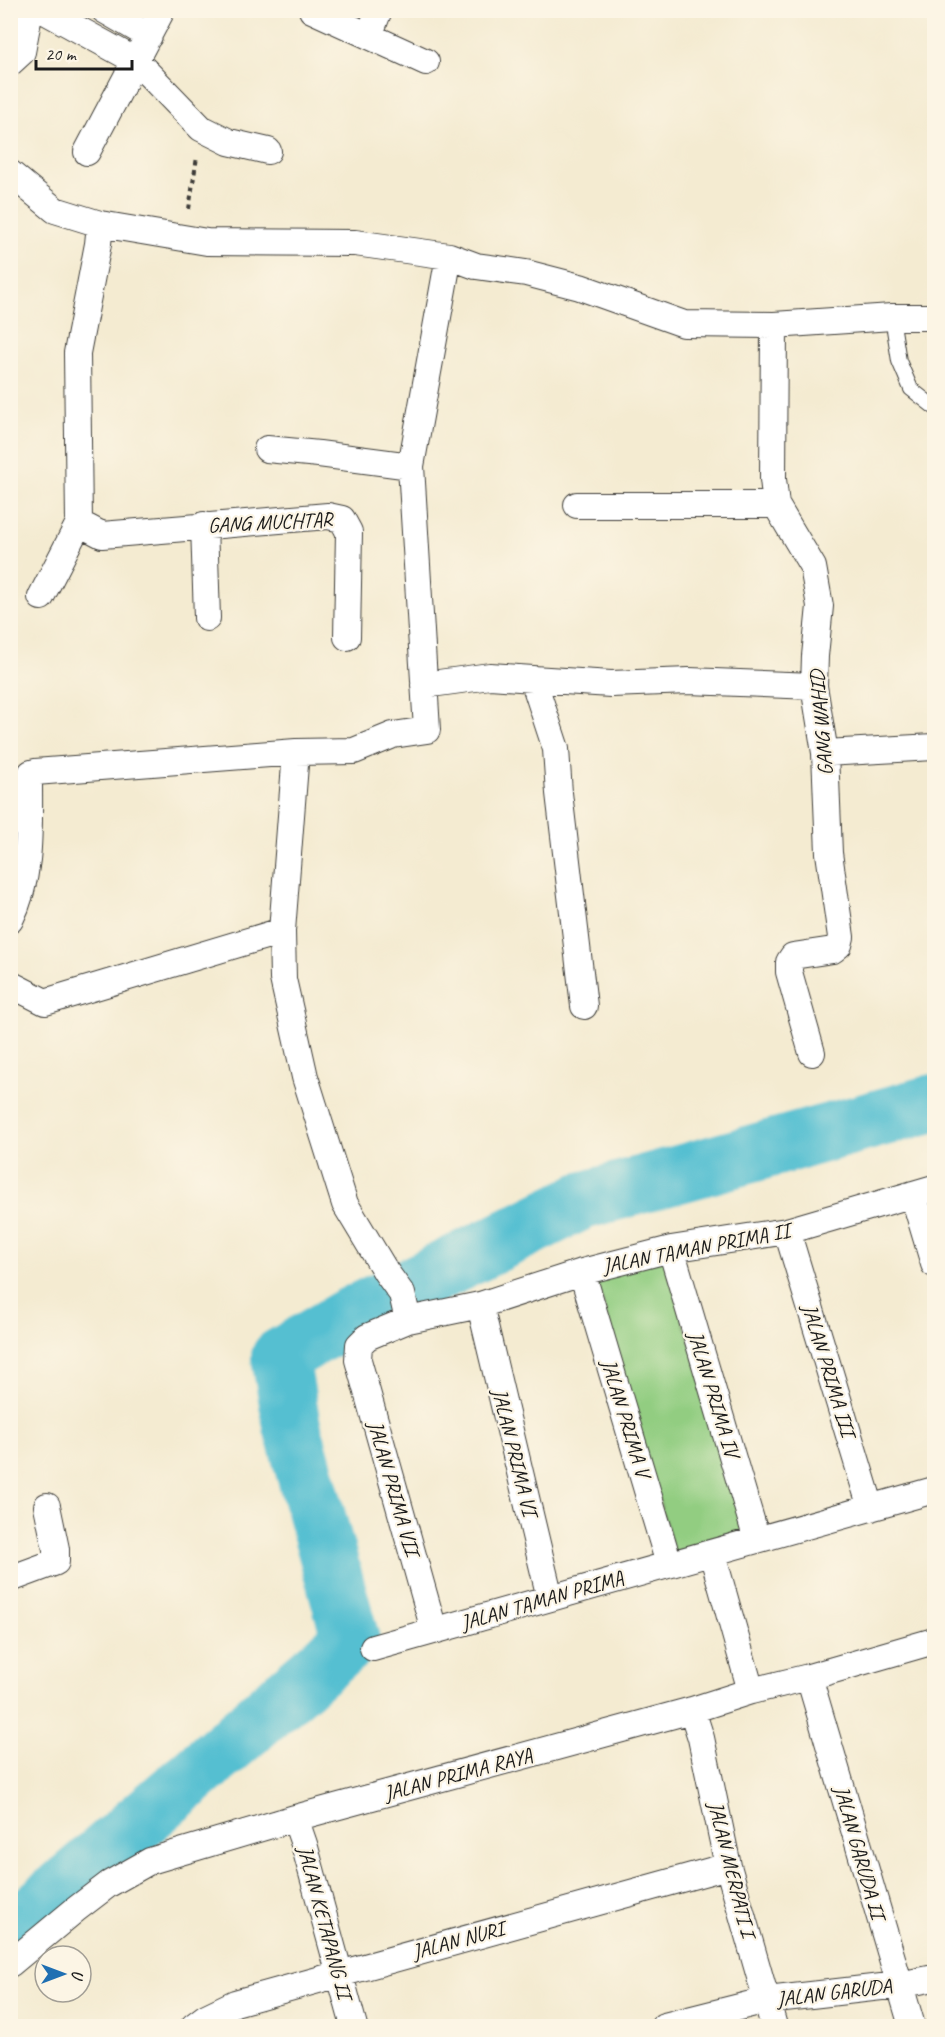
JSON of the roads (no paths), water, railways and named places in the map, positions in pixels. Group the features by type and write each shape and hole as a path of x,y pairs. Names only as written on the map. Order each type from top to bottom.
{"street":[{"path":"10,63 22,52 30,10"},
{"path":"43,10 136,62 201,128 229,142 268,151"},
{"path":"104,10 149,36"},
{"path":"87,152 162,10"},
{"path":"312,10 426,62"},
{"path":"369,36 379,10"},
{"path":"13,182 55,210 100,224 207,242 355,243 449,256 476,266 526,273 580,287 684,324 774,325 892,317 934,317"},
{"path":"41,597 80,523 77,353 100,224"},
{"path":"10,920 17,907 28,858 31,773 296,752 354,751 393,735 427,730 411,466 449,256"},
{"name":"GANG WAHID","path":"774,325 773,479 776,505 813,567 820,606 814,686 825,753 829,853 841,937 839,945 833,950 793,956 789,962 789,972 812,1053"},
{"path":"267,449 411,466"},
{"path":"578,505 776,505"},
{"name":"GANG MUCHTAR","path":"80,523 102,535 328,516 342,519 349,532 347,637"},
{"path":"204,525 207,618"},
{"path":"424,685 490,676 611,684 689,681 814,686"},
{"path":"532,679 556,749 584,1006"},
{"path":"825,753 934,747"},
{"path":"296,752 282,931 283,979 305,1077 345,1204 386,1272 402,1293 408,1320"},
{"path":"10,984 45,1002 282,931"},
{"path":"924,1191 934,1264"},
{"name":"JALAN TAMAN PRIMA II","path":"359,1346 367,1337 408,1320 480,1305 582,1272 671,1249 787,1231 924,1191"},
{"name":"JALAN PRIMA III","path":"787,1231 871,1508"},
{"name":"JALAN PRIMA IV","path":"671,1249 757,1540"},
{"name":"JALAN PRIMA V","path":"582,1272 669,1564"},
{"name":"JALAN PRIMA VI","path":"480,1305 550,1598"},
{"name":"JALAN PRIMA VII","path":"359,1346 358,1360 434,1630"},
{"name":"JALAN TAMAN PRIMA","path":"373,1648 934,1490"},
{"path":"10,1579 56,1562 56,1549 47,1506"},
{"path":"712,1552 751,1691"},
{"name":"JALAN PRIMA RAYA","path":"10,1964 92,1897 150,1861 295,1818 692,1710 751,1691 933,1645"},
{"name":"JALAN GARUDA II","path":"809,1677 912,2026"},
{"name":"JALAN MERPATI I","path":"692,1710 701,1738 728,1866 774,2026"},
{"name":"JALAN KETAPANG II","path":"295,1818 354,2026"},
{"name":"JALAN NURI","path":"203,2023 235,2003 728,1866"},
{"name":"JALAN GARUDA","path":"664,2026 767,2000 899,1985 934,1978"}],"lane":[{"path":"892,317 899,361 911,389 934,407"}],"waterway":[{"path":"10,1933 351,1640 292,1426 280,1357 348,1317 582,1201 934,1103"}]}
